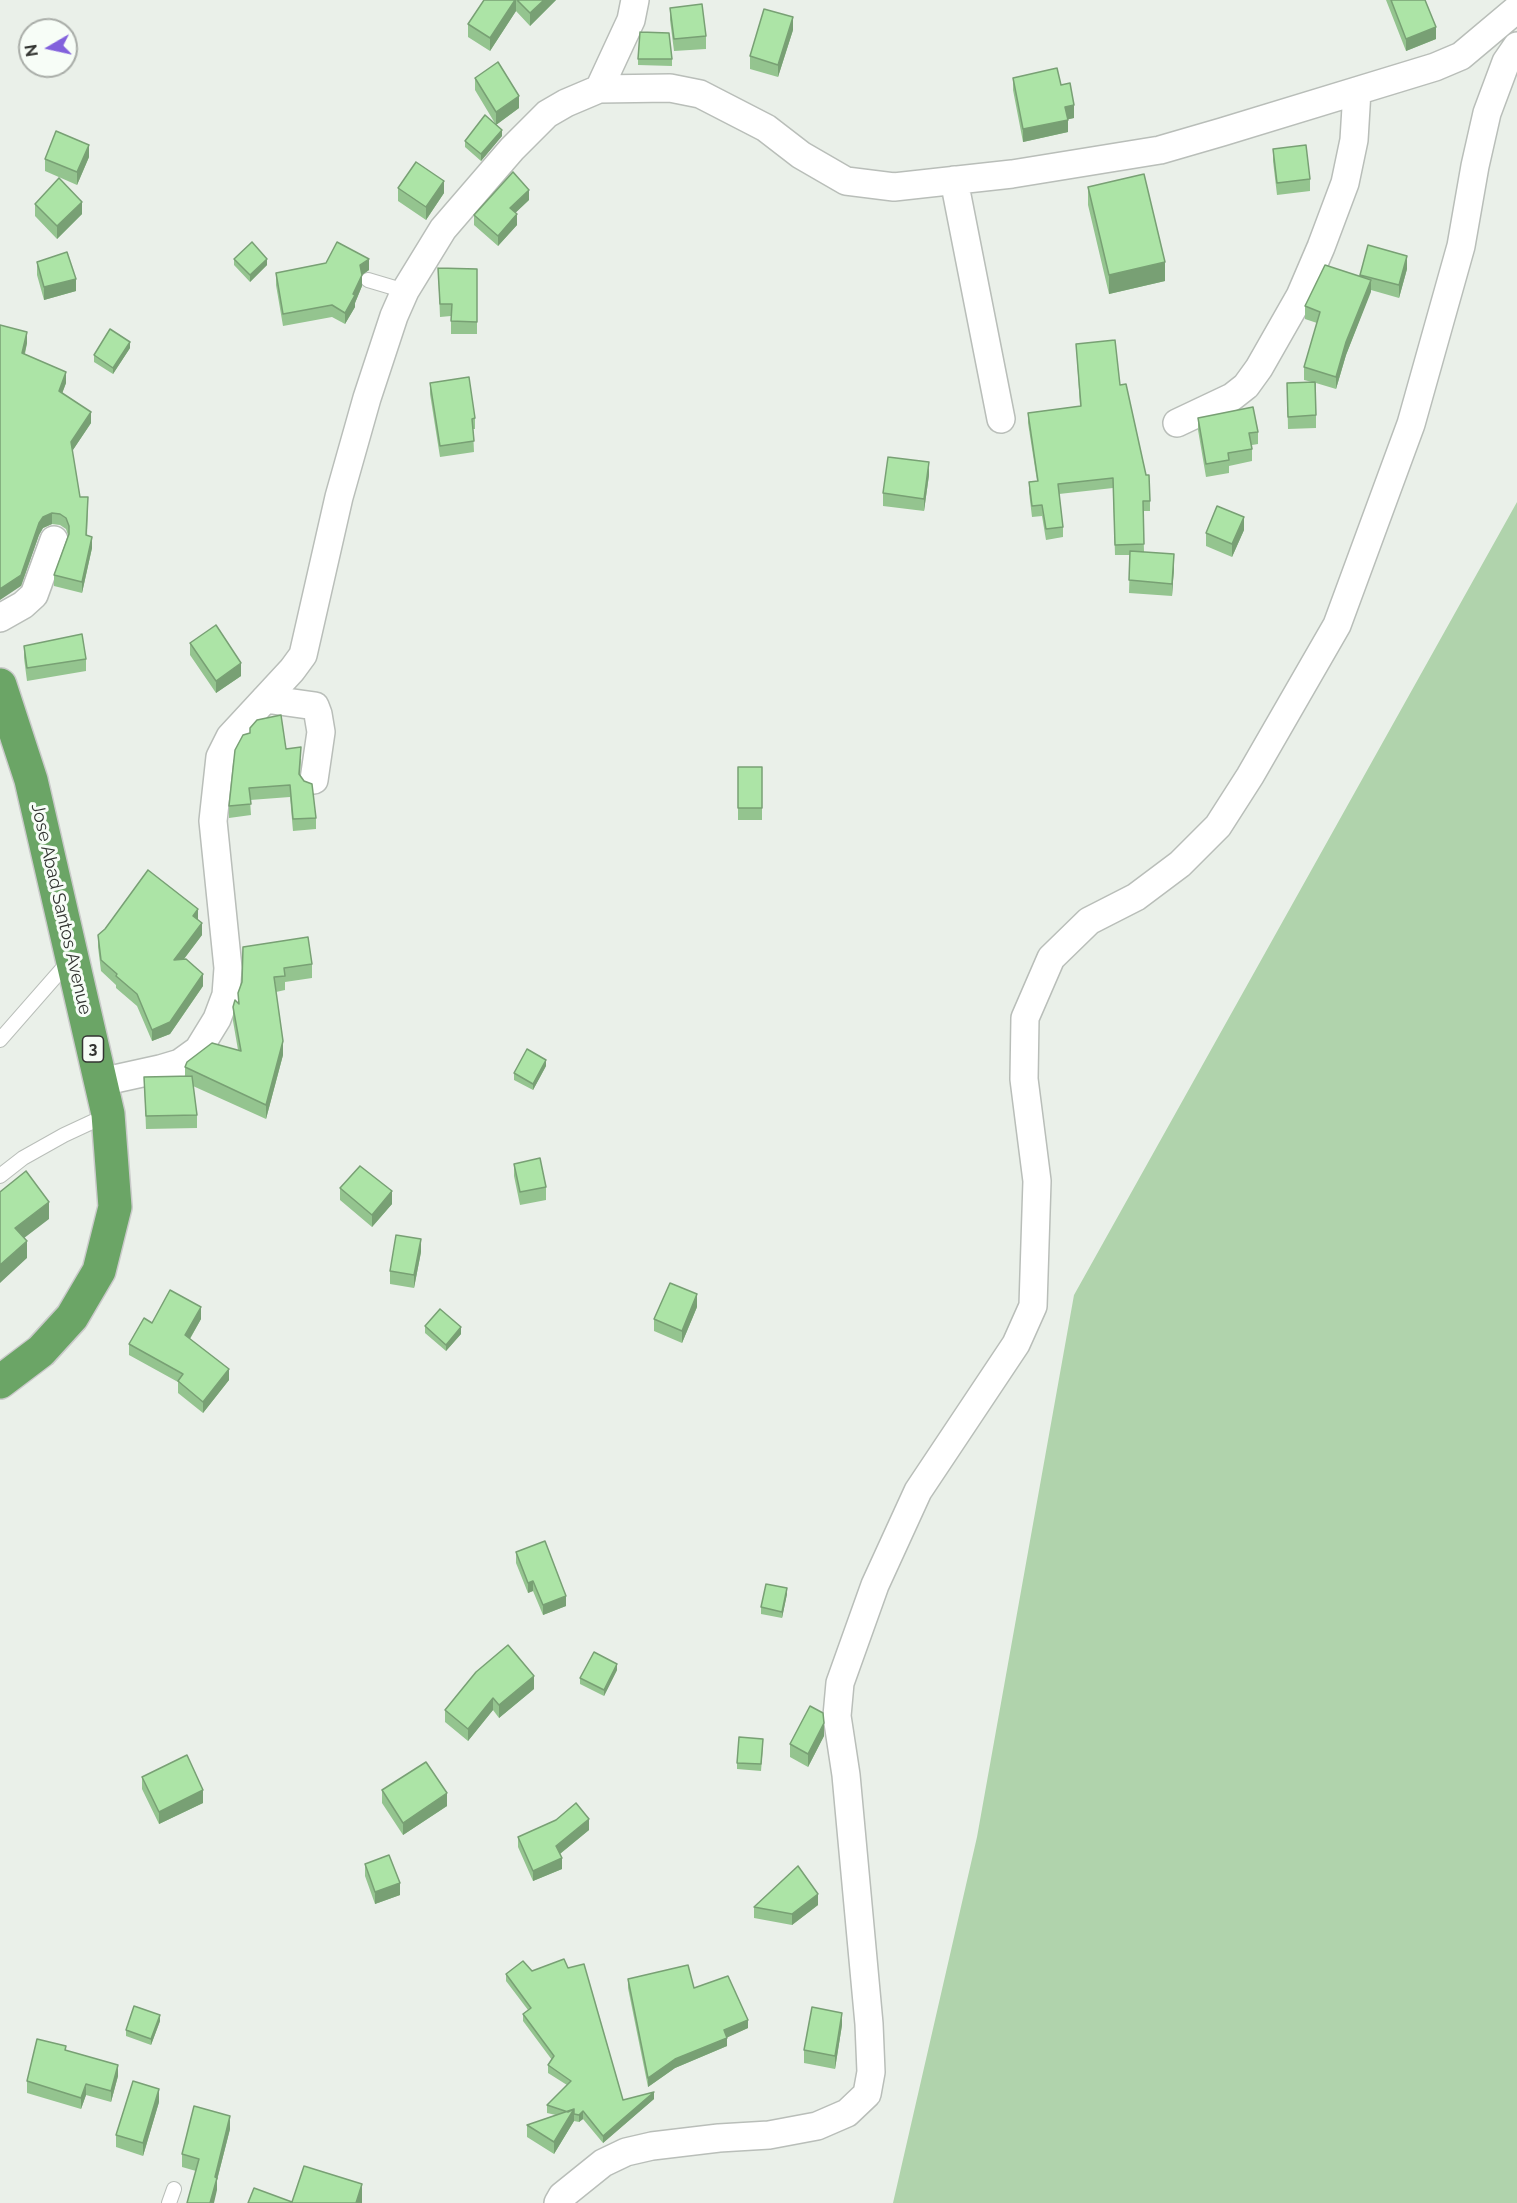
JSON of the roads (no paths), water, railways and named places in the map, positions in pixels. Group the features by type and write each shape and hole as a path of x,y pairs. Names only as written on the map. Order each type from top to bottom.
{"highway":[{"name":"Jose Abad Santos Avenue","path":"0,685 31,780 101,1082 108,1114 115,1207 99,1271 72,1317 41,1351 0,1382"}],"street":[{"path":"599,89 631,20 635,0"},
{"path":"101,1082 180,1063 198,1050 217,1019 226,995 228,968 213,821 220,757 230,737 303,655 339,497 367,398 394,316 405,291 444,229 512,149 547,114 566,102 599,89 670,88 700,94 766,128 801,155 846,181 894,187 1012,174 1160,150 1418,73 1461,56 1517,9"},
{"path":"558,2203 562,2196 603,2163 626,2152 719,2138 769,2135 817,2126 847,2113 867,2094 871,2072 869,2024 846,1775 837,1716 840,1683 875,1585 918,1491 1010,1353 1033,1306 1038,1181 1024,1079 1025,1018 1051,958 1089,921 1136,897 1180,864 1218,826 1250,776 1337,625 1411,424 1461,246 1487,113 1506,62 1517,46"},
{"path":"1177,423 1232,398 1246,386 1259,368 1300,296 1345,183 1354,140 1357,91"},
{"path":"954,180 1001,419"},
{"path":"0,618 34,595 54,540"},
{"path":"265,699 315,706 321,732 314,780"}],"lane":[{"path":"368,280 405,291"},
{"path":"0,1041 71,959"},
{"path":"0,1176 33,1152 108,1114"},
{"path":"169,2203 174,2189"}]}
